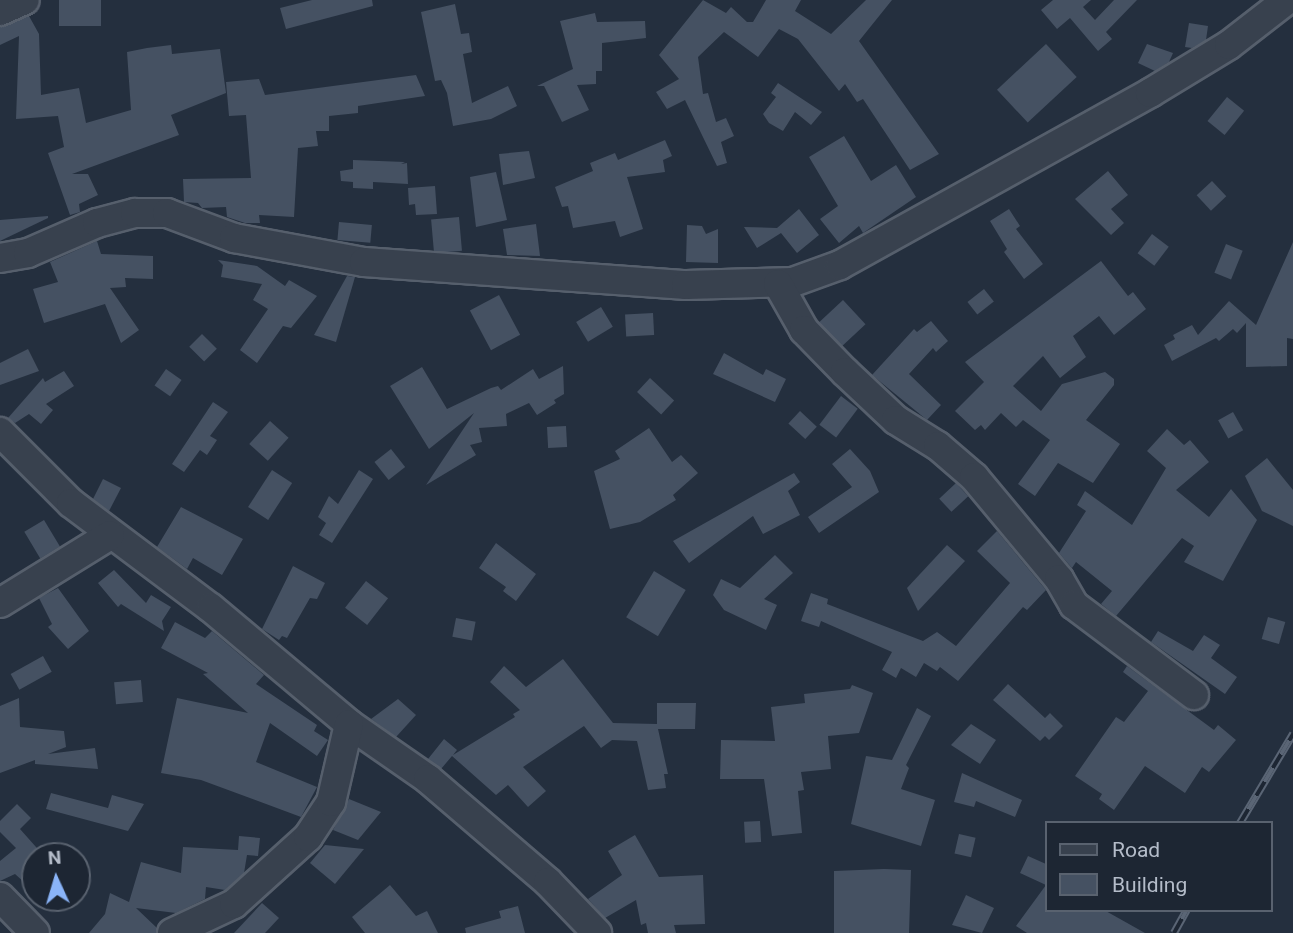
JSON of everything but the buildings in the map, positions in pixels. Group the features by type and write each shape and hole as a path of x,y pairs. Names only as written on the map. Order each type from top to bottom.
{"street":[{"path":"0,11 25,0"},
{"path":"1,260 28,253 97,223 135,213 167,213 234,237 364,262 686,285 778,284 840,265 1150,93 1229,45 1287,0"},
{"path":"778,284 804,330 845,372 896,420 938,446 974,477 1059,579 1074,606 1194,695"},
{"path":"0,432 71,503 110,535 211,608 349,724 428,779 548,882 597,933"},
{"path":"0,603 110,535"},
{"path":"172,933 234,904 260,883 324,817 349,724"},
{"path":"0,897 35,933"},
{"path":"205,917 232,933"}],"railway":[{"path":"1241,821 1293,734"},
{"path":"1174,933 1186,912"}]}
